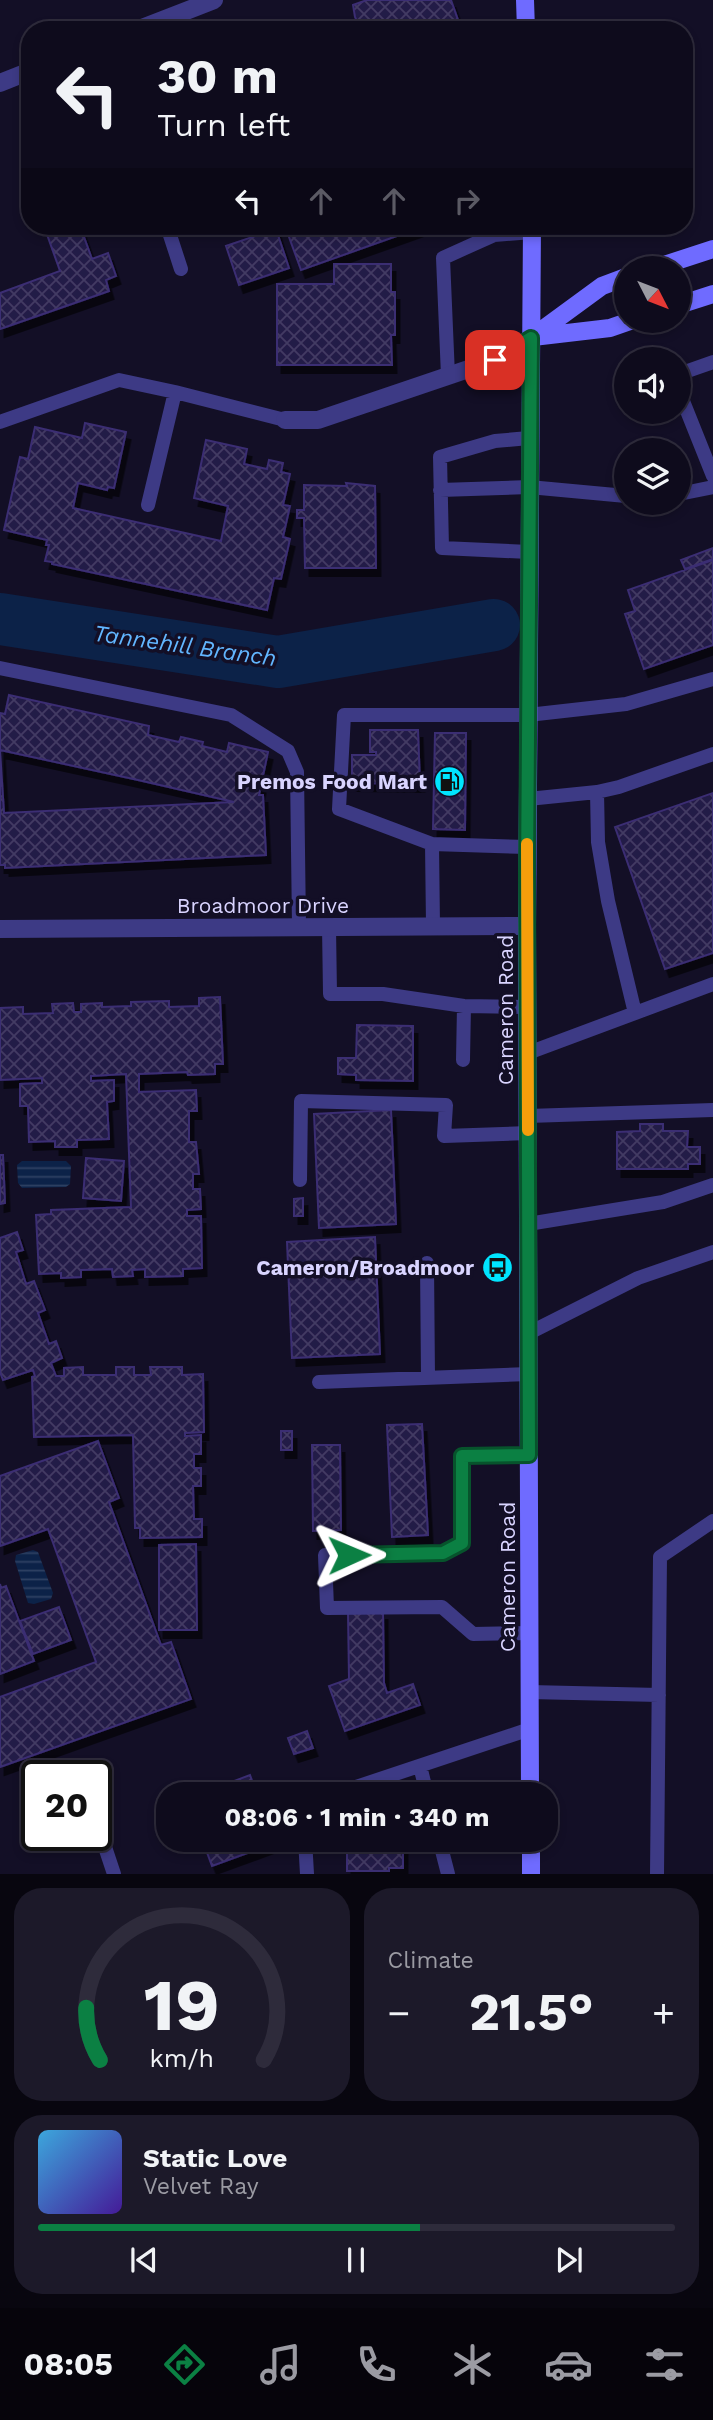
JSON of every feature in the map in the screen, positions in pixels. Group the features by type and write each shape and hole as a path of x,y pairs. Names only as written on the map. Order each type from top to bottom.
{"main road":[{"path":"525,0 526,21"},
{"name":"Cameron Road","path":"530,1782 527,847 531,235"},
{"path":"691,256 713,249"},
{"path":"531,338 602,286 614,282"},
{"path":"691,301 713,293"},
{"path":"531,338 614,327"},
{"path":"531,1852 531,1874"}],"street":[{"path":"160,21 214,0"},
{"path":"0,83 21,75"},
{"path":"285,420 318,420 495,360 531,338"},
{"name":"Broadmoor Drive","path":"0,929 527,926"}],"lane":[{"path":"170,235 181,270"},
{"path":"448,376 443,258 492,235"},
{"path":"691,369 713,362"},
{"path":"0,422 119,380 175,391 285,420"},
{"path":"148,505 175,391"},
{"path":"691,421 713,476"},
{"path":"529,438 495,441 440,457 442,548 529,552"},
{"path":"440,490 529,487 614,495"},
{"path":"691,492 713,487"},
{"path":"0,668 231,715 288,751 297,772 299,927"},
{"path":"527,847 432,844 339,809 344,715 528,716 625,704 713,679"},
{"path":"528,799 597,792 618,787 713,754"},
{"path":"597,792 598,842 608,901 635,1013"},
{"path":"432,844 433,926"},
{"path":"329,927 330,994 383,994 464,1006 527,1007"},
{"path":"528,1053 713,984"},
{"path":"463,1060 464,1006"},
{"path":"300,1180 301,1101 446,1105 444,1136 528,1124 713,1110"},
{"path":"528,1224 663,1202 713,1185"},
{"path":"529,1333 638,1278 713,1252"},
{"path":"427,1263 428,1378"},
{"path":"319,1382 529,1374"},
{"path":"529,1455 462,1456 462,1543 443,1553 326,1555 327,1608 442,1607 473,1634 530,1633"},
{"path":"657,1874 660,1558 713,1521"},
{"path":"530,1692 659,1695"},
{"path":"371,1782 530,1729"},
{"path":"420,1766 424,1782"},
{"path":"106,1851 114,1874"},
{"path":"306,1852 307,1874"},
{"path":"442,1852 448,1874"}],"water":[{"path":"22,1161 66,1161 71,1166 70,1184 66,1187 22,1188 18,1183 17,1165"},
{"path":"33,1550 38,1552 53,1593 51,1599 34,1604 28,1603 15,1561 16,1555"}],"building":[{"path":"367,0 451,0 458,20 357,21 353,5"},
{"path":"47,235 83,235 92,259 108,253 116,276 106,280 109,291 0,329 0,293 60,271"},
{"path":"258,235 278,235 289,268 239,285 226,246"},
{"path":"288,235 400,235 301,270"},
{"path":"334,264 391,264 391,292 395,292 395,335 391,335 392,365 277,365 277,284 334,284"},
{"path":"85,423 126,432 114,488 108,487 107,490 78,483 73,508 221,541 228,506 194,498 206,440 247,449 244,464 267,469 269,460 283,463 281,472 290,474 283,505 290,506 283,537 290,539 281,579 274,578 267,610 52,564 45,561 49,545 46,545 47,540 4,530 20,457 28,459 35,427 82,438"},
{"path":"346,483 375,486 376,568 305,568 304,518 297,518 297,510 304,510 304,485 347,486"},
{"path":"713,548 713,559 685,569 681,560"},
{"path":"713,560 713,645 644,669 625,614 635,611 628,590"},
{"path":"9,695 149,726 148,735 179,742 181,737 227,752 229,743 268,752 259,795 263,795 266,855 5,868 5,865 0,865 0,750 0,713 5,714","holes":["0,750 234,802 4,813"]},
{"path":"370,730 418,730 420,784 352,783 352,755 376,755 376,752 370,752"},
{"name":"Premos Food Mart","path":"435,733 466,733 465,830 433,829"},
{"path":"713,793 713,953 665,969 615,827"},
{"path":"220,997 223,1064 215,1064 215,1074 139,1074 139,1092 196,1090 197,1111 189,1111 189,1142 196,1142 199,1174 193,1174 193,1189 200,1189 201,1209 187,1210 187,1216 201,1216 202,1268 183,1269 183,1276 145,1277 145,1269 132,1270 133,1276 113,1277 112,1269 81,1270 81,1277 61,1278 61,1273 39,1274 36,1215 51,1214 51,1210 131,1207 126,1074 91,1076 91,1081 114,1080 114,1101 107,1102 109,1139 77,1140 77,1147 55,1147 55,1141 29,1142 28,1106 20,1106 20,1084 42,1083 42,1078 0,1080 0,1008 23,1007 23,1014 53,1013 52,1004 73,1003 74,1012 81,1012 81,1004 102,1003 102,1007 131,1006 131,1002 169,1001 169,1007 199,1006 199,998"},
{"path":"357,1025 413,1026 413,1081 356,1080 356,1075 338,1074 338,1058 356,1058"},
{"path":"391,1110 396,1224 319,1228 314,1114"},
{"path":"640,1124 663,1124 663,1131 688,1131 687,1147 700,1147 700,1164 688,1164 688,1169 617,1169 617,1132 640,1131"},
{"path":"0,1155 3,1155 5,1203 0,1204"},
{"path":"86,1158 124,1161 121,1201 83,1198"},
{"path":"303,1198 303,1216 294,1216 294,1199"},
{"path":"17,1232 23,1250 16,1252 26,1284 34,1281 45,1310 38,1313 49,1344 56,1341 62,1358 51,1363 56,1376 64,1376 64,1368 83,1367 83,1375 116,1375 116,1367 134,1367 134,1375 151,1375 150,1367 182,1367 182,1375 203,1374 204,1432 185,1433 185,1436 201,1435 201,1454 194,1454 194,1468 201,1468 201,1486 193,1486 194,1519 202,1519 202,1537 140,1538 140,1528 135,1528 133,1435 34,1437 33,1370 3,1380 0,1372 0,1238"},
{"path":"375,1237 380,1354 292,1358 287,1242"},
{"path":"422,1424 428,1535 392,1537 387,1425"},
{"path":"281,1431 292,1431 292,1450 281,1450"},
{"path":"98,1441 119,1498 109,1502 161,1645 171,1642 191,1699 0,1767 0,1697 96,1662 48,1529 0,1546 0,1476"},
{"path":"312,1445 340,1445 341,1530 313,1531"},
{"path":"196,1544 197,1630 159,1630 159,1545"},
{"path":"0,1584 1,1588 6,1586 34,1661 0,1674"},
{"path":"59,1607 71,1640 33,1654 20,1621"},
{"path":"348,1612 383,1612 384,1683 387,1693 413,1684 420,1705 345,1731 329,1686 349,1679"},
{"path":"307,1731 313,1748 294,1754 288,1738"},
{"path":"250,1775 253,1782 232,1782"},
{"path":"207,1852 250,1852 212,1866"},
{"path":"347,1852 403,1852 403,1868 389,1868 389,1871 347,1871"}],"waterway":[{"name":"Tannehill Branch","path":"0,619 278,662 494,625"}],"slow traffic":[{"path":"527,844 528,1130"}],"place":[{"name":"Premos Food Mart","path":"450,781"},
{"name":"Cameron/Broadmoor","path":"497,1267"}],"route":[{"path":"349,1555 443,1553 462,1543 462,1456 529,1455 527,873 531,338 495,360"}]}
